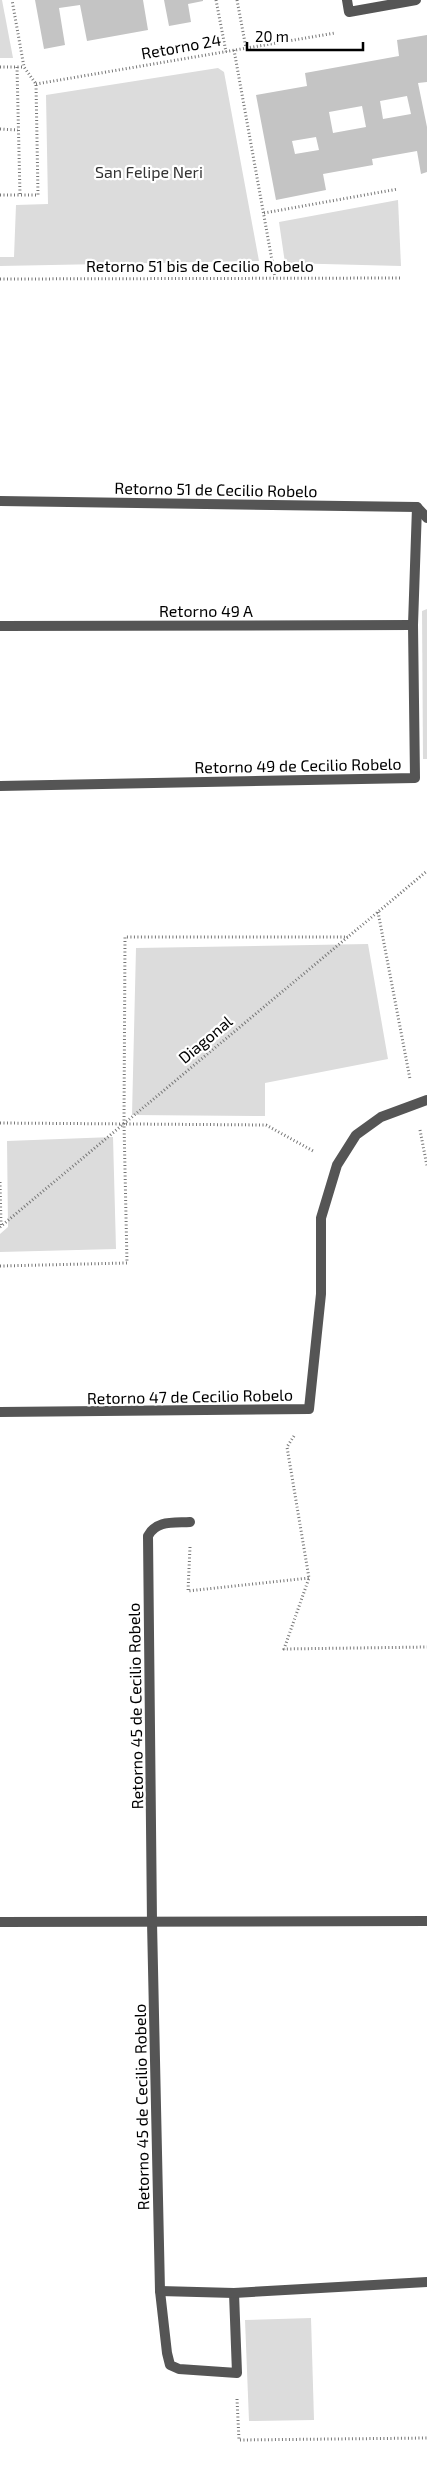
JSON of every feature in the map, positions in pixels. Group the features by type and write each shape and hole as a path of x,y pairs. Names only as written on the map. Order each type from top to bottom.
{"street":[{"path":"347,0 349,12 416,0"},
{"name":"Retorno 51 de Cecilio Robelo","path":"0,501 417,507"},
{"path":"417,507 427,518"},
{"name":"Retorno 49 de Cecilio Robelo","path":"0,786 415,778 413,625 417,507"},
{"name":"Retorno 49 A","path":"0,626 413,625"},
{"path":"415,778 427,777"},
{"path":"416,1103 427,1100"},
{"name":"Retorno 47 de Cecilio Robelo","path":"0,1412 308,1409 321,1294 321,1218 337,1165 356,1134 381,1117 416,1103"},
{"name":"Retorno 45 de Cecilio Robelo","path":"190,1522 159,1525 152,1529 148,1536 152,1922 160,2291 170,2365 179,2369 238,2373"},
{"path":"0,1922 427,1921"},
{"path":"160,2291 234,2293 427,2282"},
{"path":"234,2293 238,2373"}],"path":[{"path":"0,195 38,195 36,84 24,66 12,0"},
{"path":"216,0 226,52"},
{"path":"236,0 246,48"},
{"name":"Retorno 24","path":"36,84 335,33 349,12"},
{"path":"234,50 275,277"},
{"path":"0,67 24,66"},
{"path":"17,67 20,195"},
{"path":"0,129 18,130"},
{"path":"264,213 398,189"},
{"name":"Retorno 51 bis de Cecilio Robelo","path":"0,279 401,278"},
{"name":"Diagonal","path":"1,1226 427,871"},
{"path":"378,912 427,1166"},
{"path":"0,1266 127,1263 124,1124 125,937 348,937"},
{"path":"0,1123 266,1125 337,1165"},
{"path":"0,1182 1,1226"},
{"path":"308,1409 287,1447 309,1578 284,1649 427,1647"},
{"path":"190,1522 188,1590 309,1578"},
{"path":"238,2373 238,2440 427,2438"}],"green space":[{"path":"0,0 2,0 13,58 0,58"},
{"name":"San Felipe Neri","path":"218,68 224,72 259,261 0,266 0,257 14,257 16,205 48,204 46,95"},
{"path":"398,200 401,266 285,263 279,222"},
{"path":"427,609 427,759 423,759 422,611"},
{"path":"368,944 388,1059 265,1083 265,1116 132,1115 136,948"},
{"path":"113,1137 116,1249 0,1252 0,1234 8,1227 7,1141"},
{"path":"311,2318 314,2420 249,2421 245,2320"}],"building":[{"path":"35,0 143,0 148,30 87,41 80,5 59,8 65,45 44,49"},
{"path":"164,0 203,1 188,4 191,22 169,26"},
{"path":"427,35 427,82 418,83 427,127 427,172 421,174 417,151 372,159 373,165 323,174 326,190 276,200 256,95 307,86 305,73 399,56 397,40","holes":["407,96 411,114 383,119 380,101","362,106 366,127 333,133 329,112","316,137 319,150 295,154 292,141"]}]}
